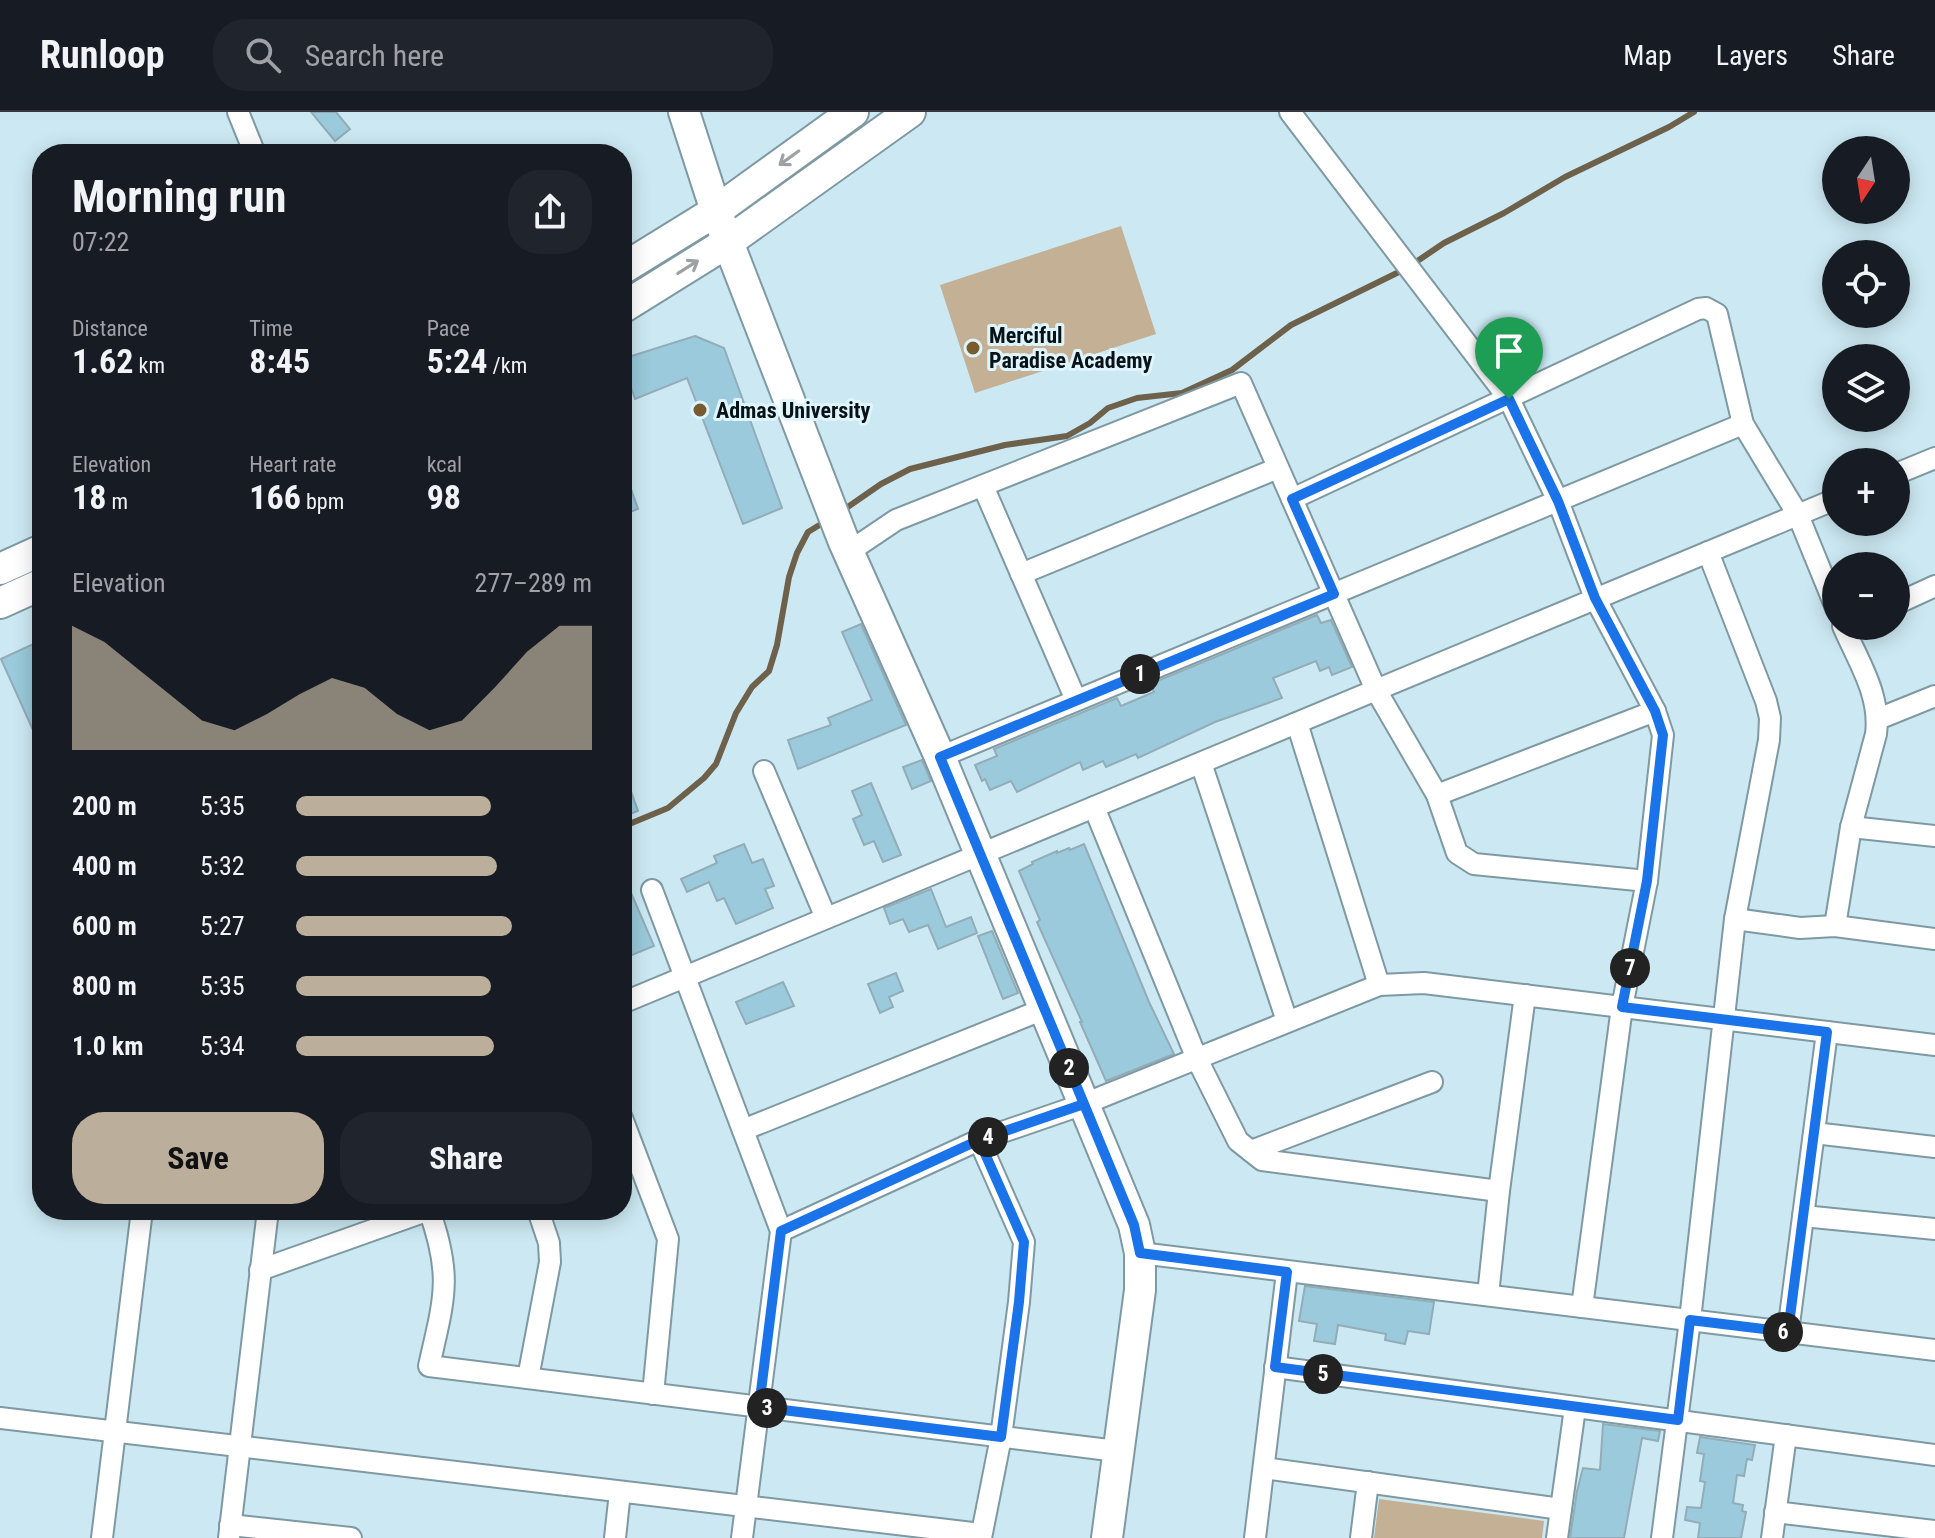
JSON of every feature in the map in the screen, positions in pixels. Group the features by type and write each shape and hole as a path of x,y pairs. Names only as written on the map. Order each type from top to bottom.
{"street":[{"path":"238,112 251,144"},
{"path":"684,112 716,211 823,489 940,757 1134,1225 1140,1253 1140,1290 1107,1538"},
{"path":"632,263 716,211 853,112"},
{"path":"632,302 728,242 910,112"},
{"path":"1290,112 1509,399 1558,501 1595,598 1655,711 1663,735 1647,881 1622,1007 1582,1307"},
{"path":"1292,499 1698,309 1706,308 1717,314 1743,424 1798,515 1822,573"},
{"path":"847,547 896,520 1241,383 1376,690 1437,795 1457,853 1474,864 1647,881"},
{"path":"940,757 1743,424"},
{"path":"1910,468 1935,458"},
{"path":"1021,574 1278,468"},
{"path":"983,486 1076,700"},
{"path":"632,999 1822,505"},
{"path":"1662,1538 1735,919 1769,740 1770,718 1708,552"},
{"path":"0,569 32,555"},
{"path":"1910,598 1935,586"},
{"path":"0,603 32,589"},
{"path":"1835,926 1851,827 1878,719 1876,701 1850,640"},
{"path":"1878,719 1935,696"},
{"path":"1437,795 1655,711"},
{"path":"1297,723 1379,985"},
{"path":"1201,763 1287,1021"},
{"path":"764,771 826,918"},
{"path":"1094,807 1197,1059 1238,1141 1262,1160 1499,1191"},
{"path":"1851,827 1935,836"},
{"path":"652,890 781,1231 742,1538"},
{"path":"1735,919 1800,928 1835,926 1935,939"},
{"path":"781,1231 979,1140 1084,1104 1379,985 1424,983 1935,1045"},
{"path":"1488,1295 1525,995"},
{"path":"743,1130 1044,1009"},
{"path":"1788,1332 1827,1032"},
{"path":"1251,1151 1432,1082"},
{"path":"1814,1133 1935,1147"},
{"path":"0,1418 981,1536 1001,1437 1024,1242 979,1140"},
{"path":"632,1148 668,1239 653,1394"},
{"path":"1803,1216 1935,1229"},
{"path":"102,1538 141,1220"},
{"path":"267,1220 230,1531 351,1538"},
{"path":"260,1270 401,1220"},
{"path":"432,1220 446,1275 429,1366 1117,1451"},
{"path":"528,1378 550,1262 549,1243 541,1220"},
{"path":"1140,1253 1935,1350"},
{"path":"1255,1538 1287,1272"},
{"path":"1275,1367 1935,1455"},
{"path":"1557,1538 1575,1408"},
{"path":"1772,1538 1786,1435"},
{"path":"1264,1468 1561,1509"},
{"path":"1361,1538 1368,1482"},
{"path":"615,1538 620,1492"},
{"path":"1775,1512 1876,1532 1935,1531"}],"shaded area":[{"path":"1121,226 1156,334 975,393 940,285"},
{"path":"1379,1499 1544,1521 1542,1538 1374,1538"}],"building":[{"path":"311,112 336,112 350,129 335,141"},
{"path":"695,336 724,348 782,508 743,524 687,378 635,399 632,356"},
{"path":"632,492 638,509 632,511"},
{"path":"1317,615 1321,623 1331,620 1352,667 1332,675 1329,667 1320,671 1316,661 1273,678 1282,698 1215,722 1138,758 1136,754 1106,767 1103,761 1083,770 1080,762 1017,792 1011,781 990,790 985,779 982,781 975,765 997,756 994,749 1117,698 1121,706 1154,692 1150,684"},
{"path":"861,624 906,725 798,769 788,740 831,725 828,718 872,700 842,632"},
{"path":"32,645 32,728 1,659"},
{"path":"922,760 931,781 912,789 903,767"},
{"path":"871,783 901,855 883,862 874,841 864,845 853,819 862,815 852,791"},
{"path":"632,794 638,811 632,813"},
{"path":"744,844 752,863 763,859 774,886 765,889 773,908 736,924 724,898 717,901 709,882 687,892 681,879 717,863 714,856"},
{"path":"1084,844 1149,1002 1174,1054 1106,1081 1037,922 1040,920 1019,871 1057,851"},
{"path":"931,889 946,927 971,917 977,933 938,949 928,925 909,932 903,919 890,924 884,908"},
{"path":"632,895 654,946 632,955"},
{"path":"992,931 1018,993 1003,999 978,936"},
{"path":"896,973 903,991 889,997 893,1007 880,1013 868,984"},
{"path":"783,982 794,1006 746,1024 736,1002"},
{"path":"1305,1286 1434,1302 1429,1334 1408,1331 1405,1344 1385,1340 1386,1334 1338,1325 1335,1344 1314,1341 1317,1324 1299,1321"},
{"path":"1603,1424 1660,1431 1658,1441 1642,1438 1624,1538 1570,1538 1583,1468 1600,1470"},
{"path":"1700,1437 1755,1445 1752,1460 1747,1459 1744,1476 1737,1475 1733,1503 1743,1505 1742,1511 1746,1512 1741,1538 1698,1538 1700,1523 1685,1520 1687,1507 1701,1508 1705,1482 1700,1481 1704,1454 1697,1453"}],"waterway":[{"path":"1413,264 1444,243 1565,177 1694,112"},
{"path":"842,511 881,484 910,469 1005,445 1067,436 1108,408 1137,398 1182,393 1232,370 1291,325 1403,270"},
{"path":"632,823 668,808 716,764 736,713 752,687 769,671 797,553 808,532 826,521"}],"place":[{"name":"Merciful Paradise Academy","path":"973,348"},
{"name":"Admas University","path":"700,410"}],"route":[{"path":"1509,399 1292,499 1334,594 940,757 1084,1104 979,1140 781,1231 759,1407 1001,1437 1024,1242 979,1140 1084,1104 1134,1225 1140,1253 1287,1272 1275,1367 1678,1420 1690,1320 1788,1332 1827,1032 1622,1007 1647,881 1663,735 1655,711 1595,598 1558,501 1509,399"}]}
